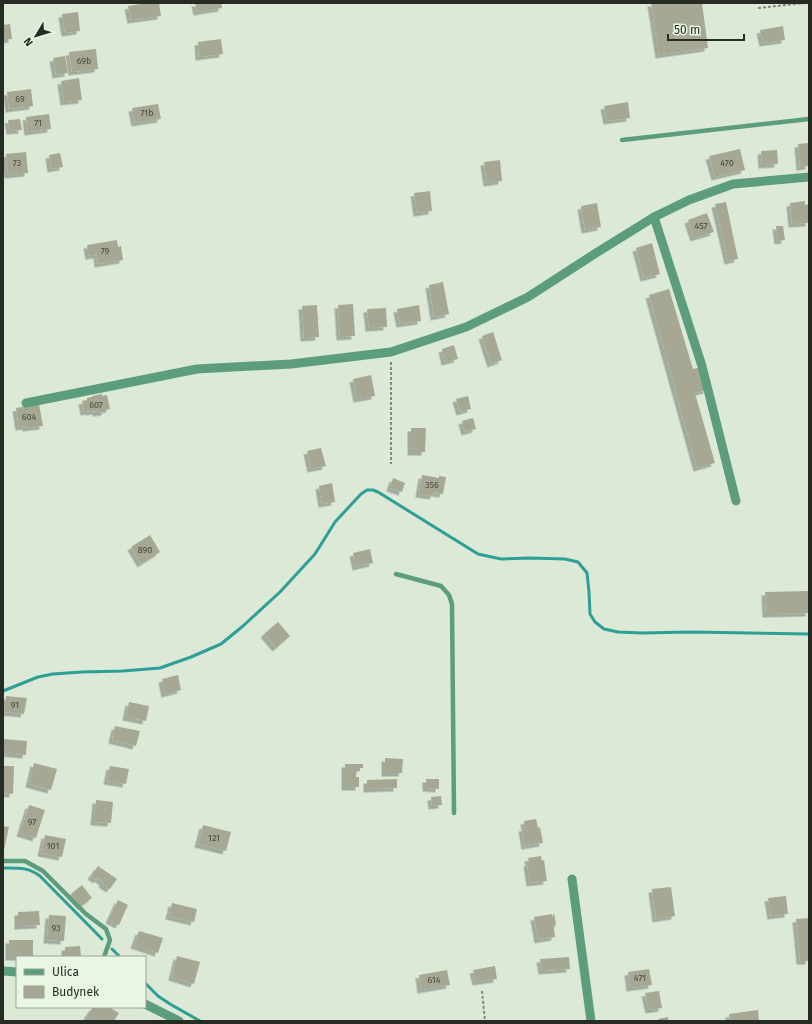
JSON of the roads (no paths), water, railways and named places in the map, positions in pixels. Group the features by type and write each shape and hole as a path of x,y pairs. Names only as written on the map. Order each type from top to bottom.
{"street":[{"path":"26,403 197,369 290,364 391,352 466,327 528,297 654,217 689,200 733,184 809,177"},
{"path":"654,217 702,366 736,501"},
{"path":"572,879 591,1021"},
{"path":"3,971 16,972"},
{"path":"146,1004 179,1021"}],"lane":[{"path":"622,140 809,119"},
{"path":"396,574 441,586 449,595 452,604 454,813"},
{"path":"3,861 25,861 43,871 86,914 106,929 110,940 104,956"}],"waterway":[{"path":"3,691 38,677 53,674 160,668 221,644 280,592 315,554 335,522 361,494 367,490 378,492 478,554 501,559 565,559 578,562 587,573 590,614 595,622 604,629 618,632 642,633 691,632 809,634"},
{"path":"3,868 18,868 36,873 102,939"},
{"path":"112,949 119,956"},
{"path":"146,984 158,996 200,1021"}]}
